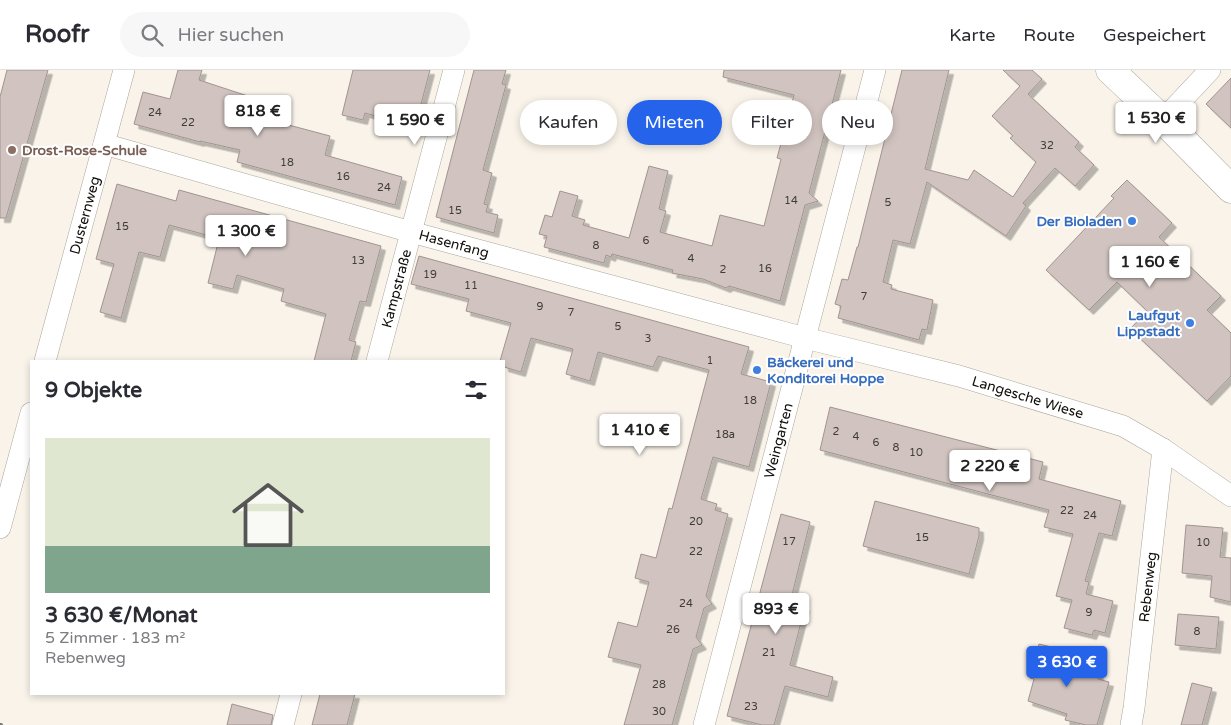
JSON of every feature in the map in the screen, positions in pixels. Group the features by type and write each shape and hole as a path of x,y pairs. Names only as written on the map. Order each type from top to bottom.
{"street":[{"name":"Dusternweg","path":"45,360 124,70"},
{"name":"Kampstraße","path":"377,360 454,70"},
{"name":"Weingarten","path":"704,725 875,70"},
{"path":"1110,70 1163,120 1231,190"},
{"path":"1163,120 1210,70"},
{"name":"Hasenfang","path":"104,144 411,232 805,338"},
{"name":"Langesche Wiese","path":"805,338 959,376 1123,426 1163,449 1231,496"},
{"path":"0,528 30,417"},
{"name":"Rebenweg","path":"1131,725 1163,449"},
{"path":"282,725 290,695"}],"building":[{"name":"Drost-Rose-Schule","path":"7,70 48,70 6,218 0,218 0,97"},
{"path":"178,70 202,70 199,80 260,100 255,116 330,136 325,155 402,177 395,205 237,162 240,150 200,142 134,124 143,92 170,99"},
{"path":"353,70 430,70 415,127 365,113 363,120 342,115"},
{"path":"474,70 506,70 502,84 506,85 483,170 492,173 484,204 488,205 486,212 498,215 494,233 436,217"},
{"path":"724,70 841,70 833,100 822,100 822,143 809,193 818,201 805,205 780,301 729,286 726,288 703,279 672,273 673,270 612,254 611,257 606,255 604,263 544,247 547,236 539,234 545,215 552,217 560,191 578,196 572,216 585,220 583,225 629,238 649,166 668,171 659,209 666,211 660,232 712,246 720,215 764,226 781,159 777,158 781,145 812,145 812,100 793,100 794,95 723,77"},
{"path":"902,70 949,70 925,169 968,180 974,170 1013,197 1036,162 1010,138 1013,136 992,116 1020,86 1003,70 1032,70 1042,79 1028,94 1079,142 1075,147 1094,165 1075,186 1055,168 1023,203 1026,206 1006,236 927,182 910,244 893,240 883,282 892,285 891,289 933,300 927,330 922,329 919,340 838,318 841,306 835,304 842,279 848,280 883,145 893,145 893,106"},
{"path":"1231,78 1231,128 1206,104"},
{"path":"1127,180 1172,223 1159,237 1221,296 1207,310 1231,333 1231,376 1207,401 1130,329 1147,311 1117,282 1089,310 1046,270 1114,198 1111,196"},
{"path":"117,184 176,201 179,190 381,246 366,302 360,301 349,340 356,342 351,360 314,360 326,314 281,301 284,289 237,275 233,289 208,283 218,238 169,225 160,257 139,252 121,318 100,312 114,264 96,259"},
{"path":"419,256 749,347 741,374 771,382 749,467 713,457 701,499 717,504 715,510 728,514 706,596 712,604 704,608 696,637 702,645 693,649 672,725 624,725 641,665 608,657 618,622 637,627 649,582 635,578 641,554 656,558 669,508 672,509 709,370 658,356 653,367 598,352 590,381 566,374 573,349 531,338 521,372 505,367 505,360 500,360 511,323 466,311 469,299 411,284"},
{"path":"830,407 1043,462 1039,479 1121,501 1112,536 1099,533 1085,581 1089,582 1086,594 1113,601 1105,633 1094,630 1092,635 1064,628 1072,600 1056,596 1073,534 1044,527 1049,510 820,450"},
{"path":"875,501 979,528 979,536 969,574 863,546"},
{"path":"781,514 810,522 790,603 805,607 790,665 833,677 828,697 785,686 774,725 762,725 727,716"},
{"path":"1186,525 1223,528 1220,557 1231,558 1231,602 1210,597 1212,576 1182,573"},
{"path":"1178,614 1219,617 1216,649 1175,645"},
{"path":"1039,644 1060,649 1057,663 1099,674 1098,679 1109,682 1097,725 1086,725 1065,720 1067,714 1028,701 1034,679 1030,678"},
{"path":"1192,683 1212,688 1202,725 1181,725"},
{"path":"320,695 355,695 347,725 312,725"},
{"path":"232,704 273,715 271,725 227,725"}],"place":[{"name":"Drost-Rose-Schule","path":"12,150"},
{"name":"Der Bioladen","path":"1132,221"},
{"name":"Laufgut Lippstadt","path":"1190,323"},
{"name":"Bäckerei und Konditorei Hoppe","path":"757,370"}]}
